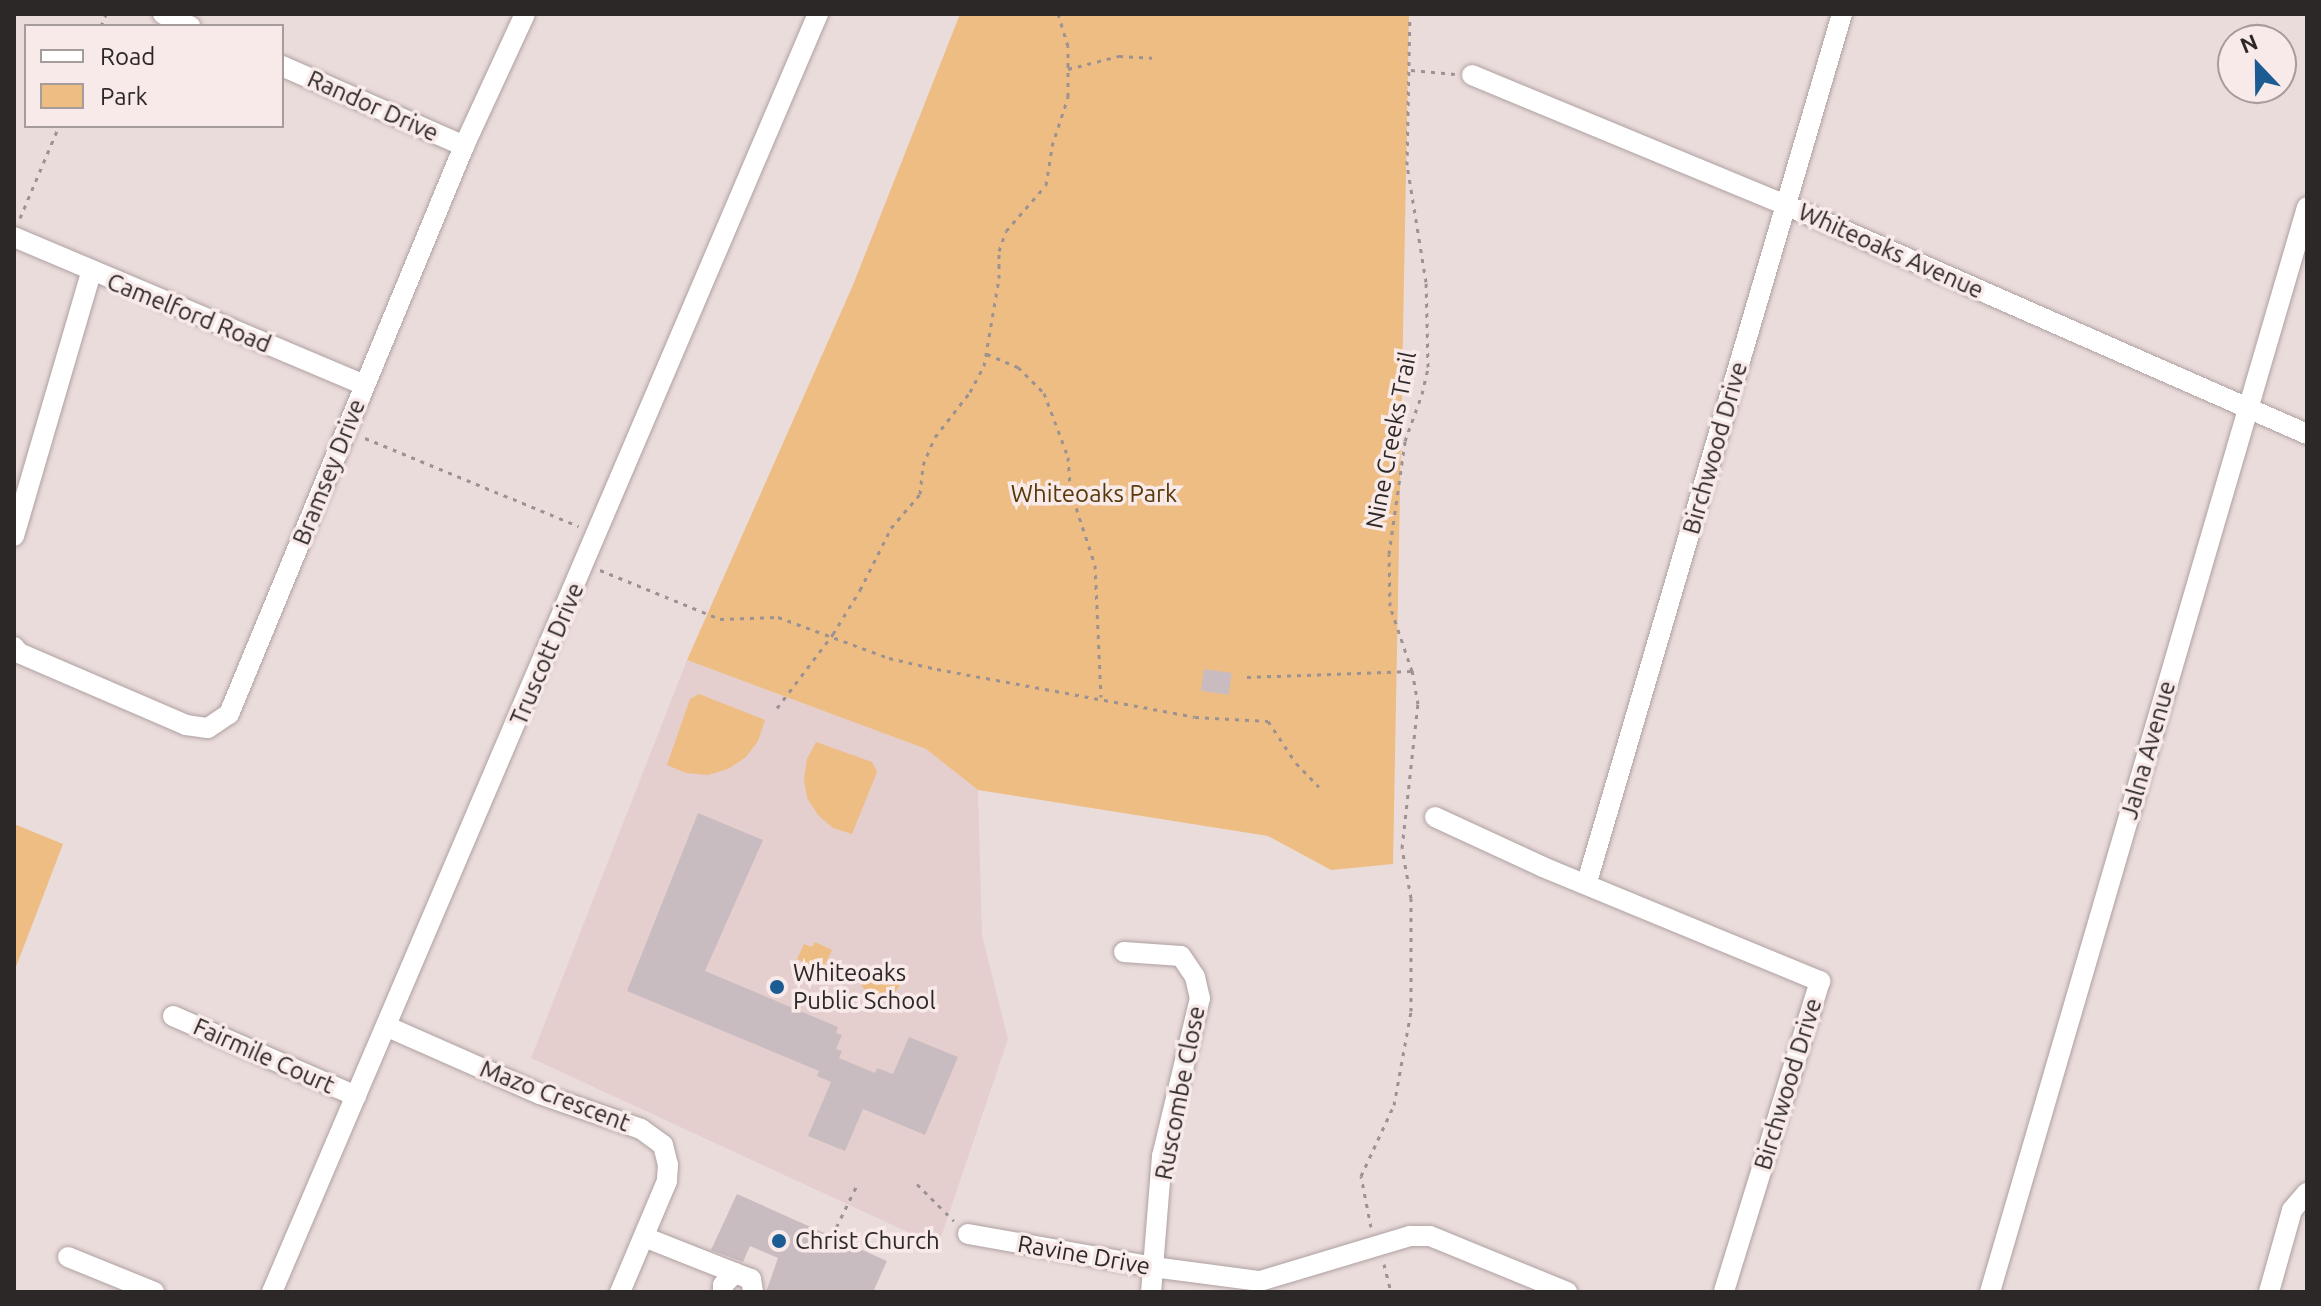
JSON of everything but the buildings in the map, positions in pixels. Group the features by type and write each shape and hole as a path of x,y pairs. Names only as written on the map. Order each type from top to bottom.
{"street":[{"path":"163,14 186,24"},
{"name":"Bramsey Drive","path":"14,647 19,653 186,725 208,728 229,714 464,146 525,14"},
{"name":"Truscott Drive","path":"272,1292 388,1027 818,14"},
{"name":"Birchwood Drive","path":"1587,882 1842,14"},
{"name":"Randor Drive","path":"284,67 464,146"},
{"name":"Whiteoaks Avenue","path":"1472,75 1786,205 2307,434"},
{"name":"Jalna Avenue","path":"1990,1292 2307,207"},
{"name":"Camelford Road","path":"17,228 91,272 364,385"},
{"path":"14,536 91,272"},
{"name":"Birchwood Drive","path":"1435,817 1543,867 1587,882 1820,981 1724,1292"},
{"name":"Ruscombe Close","path":"1124,952 1168,952 1181,956 1195,977 1200,998 1162,1156 1151,1292"},
{"name":"Fairmile Court","path":"173,1016 356,1096"},
{"name":"Mazo Crescent","path":"388,1027 540,1094 641,1129 663,1145 668,1165 667,1181 620,1292"},
{"path":"2269,1292 2292,1210 2307,1193"},
{"name":"Ravine Drive","path":"968,1234 1153,1267 1260,1281 1410,1236 1430,1236 1567,1292"},
{"path":"644,1237 751,1279 753,1292"},
{"path":"68,1257 154,1292"},
{"path":"723,1292 723,1285 735,1273"}],"path":[{"path":"777,708 833,634 860,590 891,528 920,494 923,465 935,437 970,392 987,354 999,278 999,251 1006,231 1046,185 1052,146 1068,97 1068,46 1058,14"},
{"name":"Nine Creeks Trail","path":"1391,1292 1361,1176 1394,1105 1411,1011 1411,898 1402,848 1418,704 1412,671 1390,606 1389,554 1405,441 1428,367 1426,282 1407,165 1410,14"},
{"path":"1068,69 1119,56 1152,58"},
{"path":"1411,70 1472,75"},
{"path":"17,228 58,128"},
{"path":"987,354 1018,367 1044,393 1068,457 1070,489 1095,565 1101,697"},
{"path":"346,430 587,529 599,570 612,578 720,619 778,617 833,634 901,661 1004,683 1101,697 1195,717 1268,721 1296,763 1319,787"},
{"path":"1247,677 1412,671"},
{"path":"832,1236 858,1183"},
{"path":"917,1184 968,1234"}],"shaded area":[{"name":"Whiteoaks Public School","path":"687,660 926,749 978,790 982,935 1008,1039 938,1246 531,1058"}],"green space":[{"name":"Whiteoaks Park","path":"960,14 1409,14 1393,864 1331,870 1268,836 978,790 926,749 687,660 853,285"},
{"path":"699,694 765,720 758,741 746,757 728,769 708,775 686,773 667,765 690,699"},
{"path":"816,742 872,762 877,772 852,834 833,828 818,815 807,798 804,779 807,759"},
{"path":"14,824 63,844 14,972"},
{"path":"815,942 832,950 822,971 797,959 804,944 812,947"},
{"path":"871,966 892,968 899,974 902,982 894,994 879,998 863,988 859,978"}],"place":[{"name":"Whiteoaks Public School","path":"777,987"},
{"name":"Christ Church","path":"779,1241"}]}
